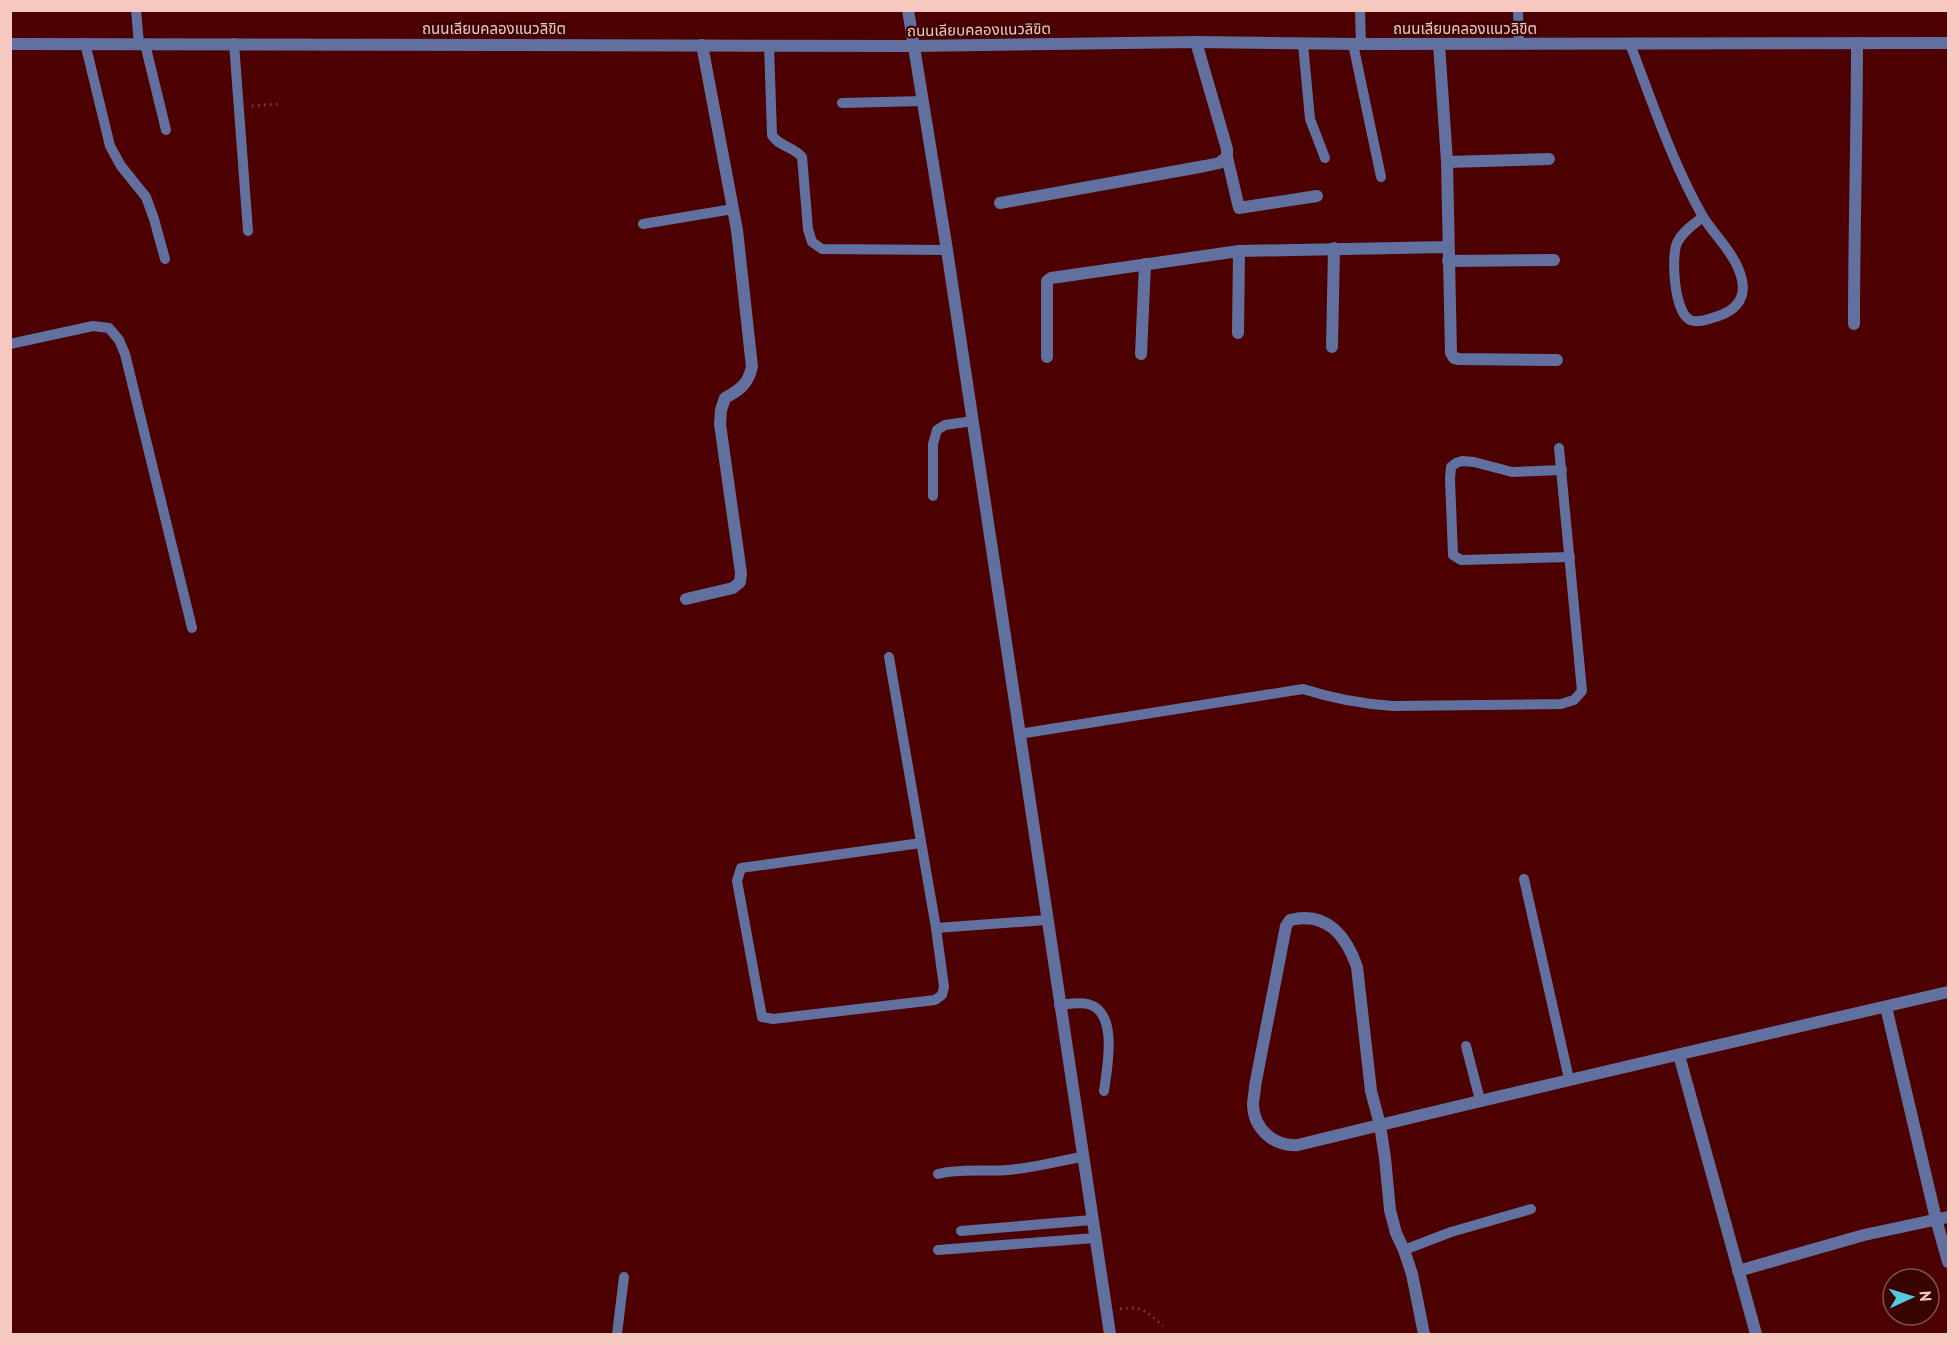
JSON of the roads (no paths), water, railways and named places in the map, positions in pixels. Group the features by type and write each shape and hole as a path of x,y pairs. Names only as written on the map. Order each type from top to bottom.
{"street":[{"path":"908,10 947,250 1110,1335"},
{"path":"1196,42 1227,149 1239,208 1317,196"},
{"name":"ถนนเลียบคลองแนวลิขิต","path":"10,44 914,46 1196,42 1303,44 1948,43"},
{"path":"1854,324 1857,43"},
{"path":"1439,44 1447,162 1451,353 1454,358 1557,360"},
{"path":"686,599 733,588 740,582 741,573 720,424 725,398 739,391 748,380 752,367 733,209 702,45"},
{"path":"1000,203 1220,163 1227,157"},
{"path":"1447,162 1549,159"},
{"path":"1047,357 1047,281 1051,278 1239,251 1448,247"},
{"path":"1332,347 1334,249"},
{"path":"1238,333 1239,251"},
{"path":"1448,261 1554,260"},
{"path":"1141,354 1144,264"},
{"path":"1424,1335 1412,1274 1396,1233 1390,1210 1380,1125 1371,1091 1357,967 1339,933 1325,922 1309,919 1290,920 1286,926 1253,1105 1256,1122 1268,1137 1291,1146 1380,1125 1480,1100 1569,1079 1948,992"},
{"path":"1886,1007 1942,1218 1948,1262"},
{"path":"1679,1055 1756,1335"},
{"path":"1738,1271 1864,1235 1942,1218"}],"lane":[{"path":"136,10 142,44 166,130"},
{"path":"1360,10 1357,44 1382,177"},
{"path":"1518,10 1520,44"},
{"path":"85,43 110,146 121,166 146,197 165,259"},
{"path":"234,43 248,231"},
{"path":"1303,44 1310,119 1325,158"},
{"path":"1630,44 1666,139 1703,217 1735,261 1742,277 1743,290 1739,303 1727,314 1701,321 1691,320 1683,314 1677,297 1674,258 1677,243 1684,233 1703,217"},
{"path":"769,45 772,135 777,142 790,147 802,157 808,229 812,242 822,249 947,250"},
{"path":"842,103 923,101"},
{"path":"643,224 733,209"},
{"path":"10,344 93,326 108,328 119,340 125,354 192,628"},
{"path":"933,496 933,444 937,430 945,425 973,421"},
{"path":"1019,734 1303,688 1328,696 1383,705 1561,704 1574,700 1582,691 1559,448"},
{"path":"1562,471 1512,472 1474,462 1456,463 1451,467 1450,479 1453,555 1461,560 1570,556"},
{"path":"889,657 936,928 944,987 942,994 935,1000 773,1019 762,1017 737,881 741,868 921,843"},
{"path":"1524,879 1569,1079"},
{"path":"936,928 1046,920"},
{"path":"1059,1005 1087,1004 1098,1008 1104,1016 1109,1037 1104,1090"},
{"path":"1466,1046 1480,1100"},
{"path":"938,1174 962,1169 984,1172 1011,1170 1082,1157"},
{"path":"1404,1250 1531,1209"},
{"path":"961,1231 1092,1220"},
{"path":"938,1250 1095,1238"},
{"path":"617,1335 624,1277"}]}
